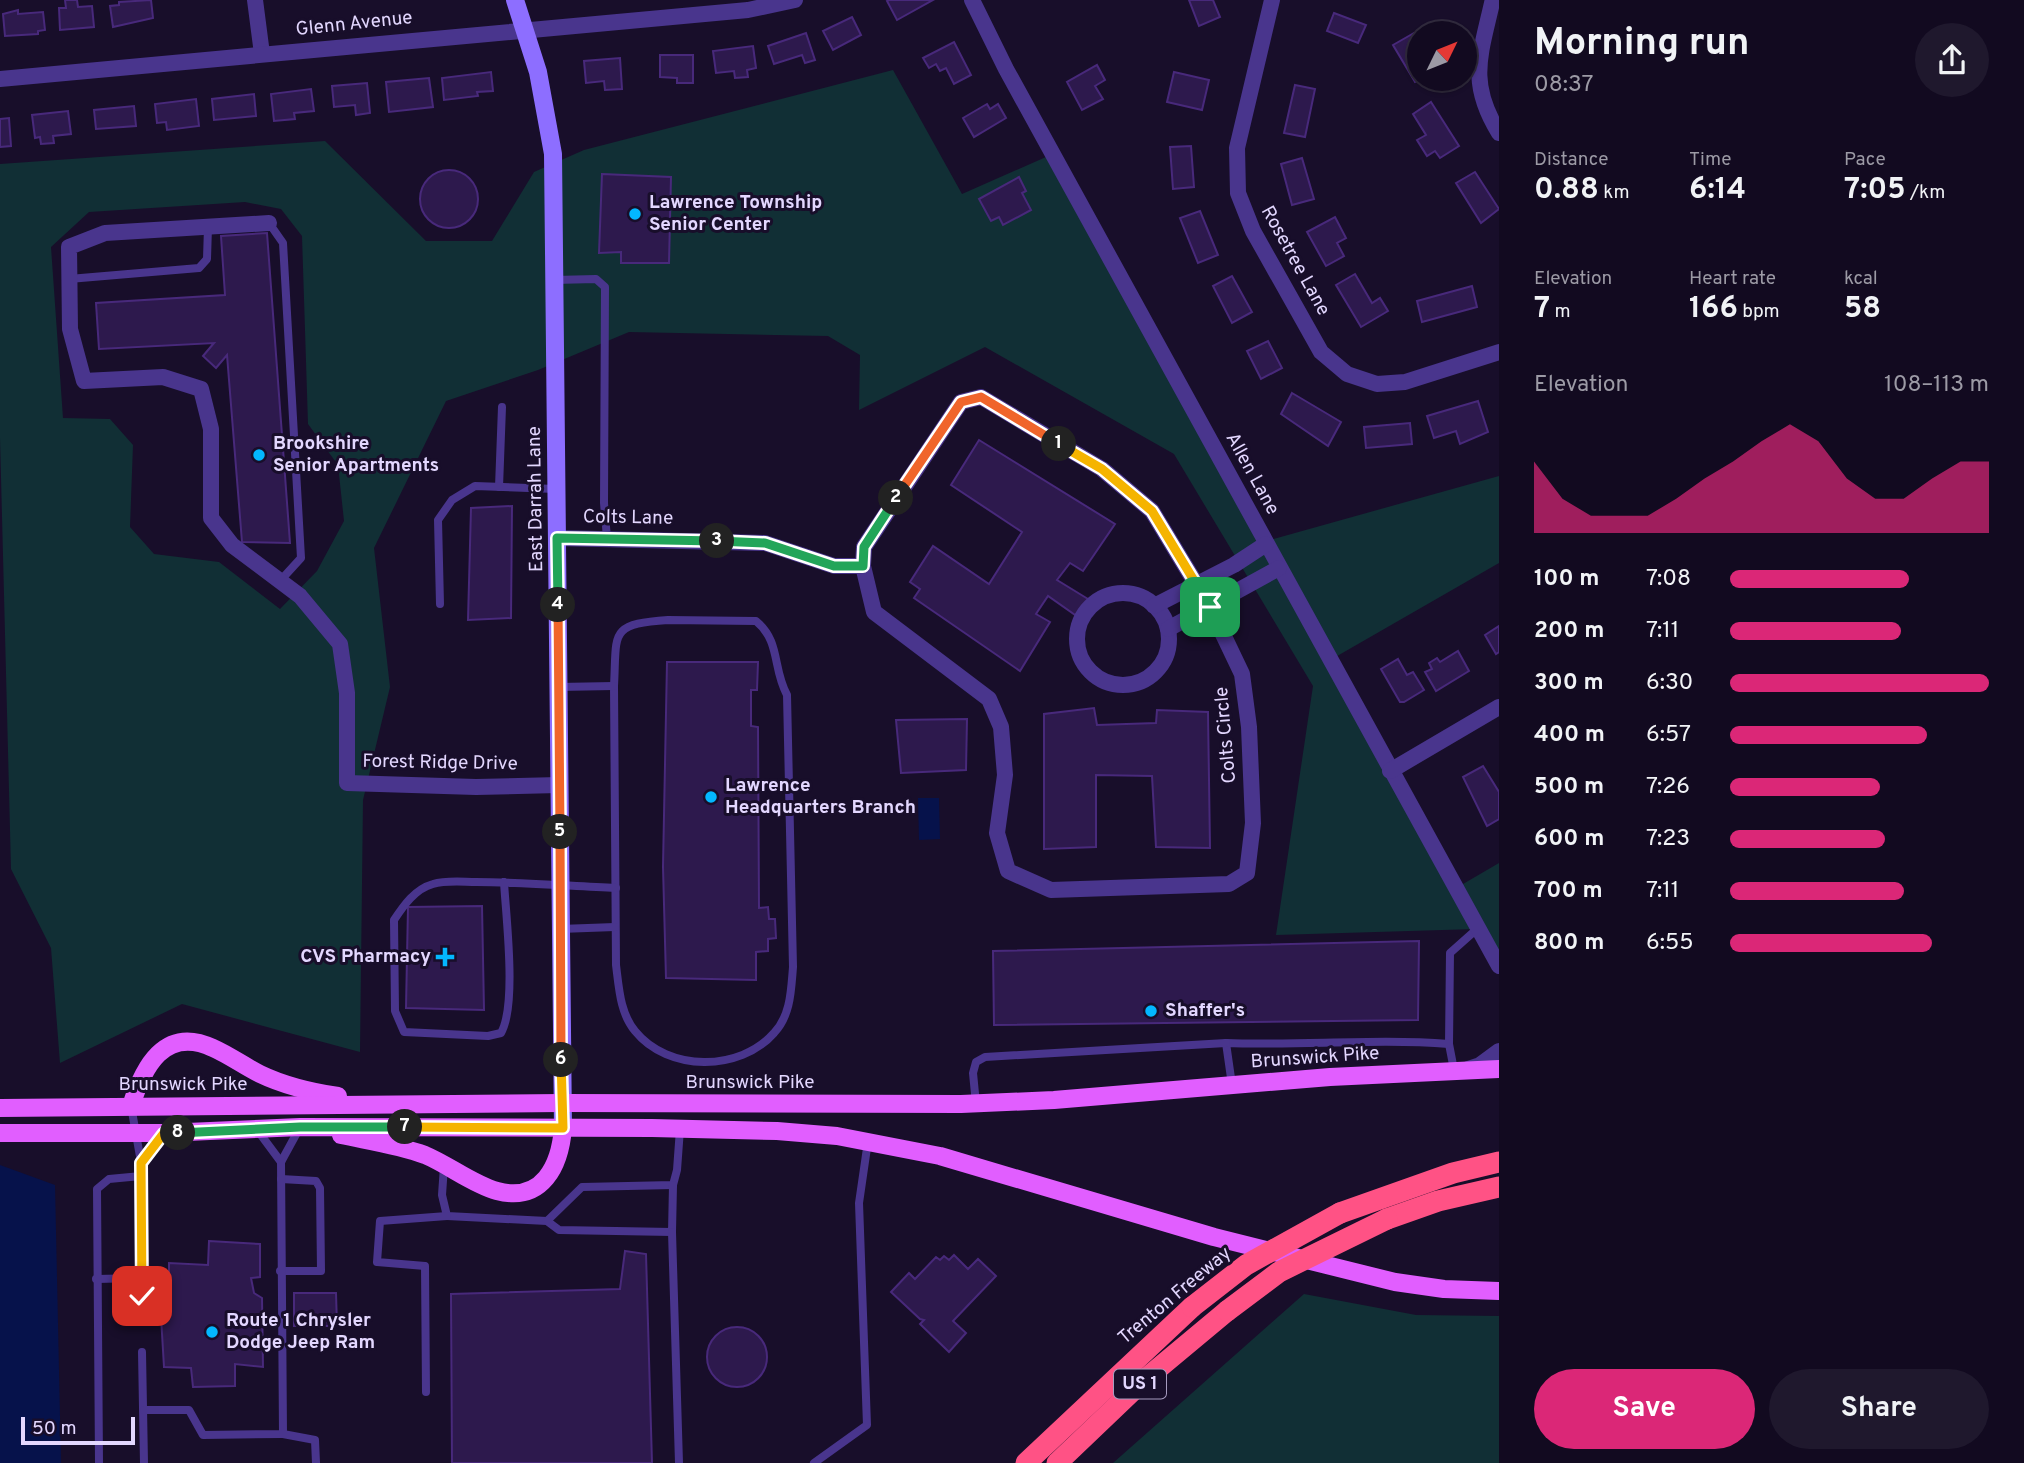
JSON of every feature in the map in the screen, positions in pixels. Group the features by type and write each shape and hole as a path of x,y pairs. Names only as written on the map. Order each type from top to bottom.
{"highway":[{"name":"Trenton Freeway","path":"1026,1463 1192,1307 1246,1265 1340,1213 1453,1173 1499,1162"},
{"name":"US 1","path":"1057,1463 1143,1381 1279,1272 1387,1219 1438,1201 1499,1187"}],"main road":[{"path":"131,1106 147,1064 164,1050 185,1042 212,1047 259,1074 307,1091 400,1105"},
{"name":"Brunswick Pike","path":"0,1108 562,1103 976,1104 1499,1069"},
{"path":"300,1127 385,1144 445,1163 497,1191 524,1191 537,1186 556,1165 563,1128"},
{"path":"0,1133 164,1133 300,1127 777,1131 868,1141 940,1156 1214,1237 1395,1282 1444,1289 1499,1291"}],"street":[{"path":"256,0 262,54"},
{"name":"East Darrah Lane","path":"515,0 526,29 540,83 553,154 563,1128"},
{"name":"Glenn Avenue","path":"0,79 526,29 702,7 764,8 795,0"},
{"name":"Allen Lane","path":"972,0 1006,69 1476,929 1499,966"},
{"name":"Rosetree Lane","path":"1272,0 1237,148 1238,193 1253,231 1321,352 1346,374 1377,384 1405,382 1499,352"},
{"path":"1490,2 1478,68 1478,85 1482,103 1499,132"},
{"name":"Forest Ridge Drive","path":"269,223 105,233 69,247 70,330 84,380 163,377 201,388 211,429 211,518 232,545 300,596 340,644 347,693 348,783 476,787 559,785"},
{"name":"Colts Circle","path":"981,397 1102,469 1152,511 1196,582 1242,674 1249,727 1253,823 1247,873 1229,884 1051,890 1008,871 997,833 1005,775 1002,727 989,699 973,684 874,612 863,566 864,547 961,402 981,397"},
{"name":"Colts Lane","path":"557,538 765,543 834,566 863,566"},
{"path":"1154,606 1196,582 1234,565 1266,544"},
{"path":"1168,629 1279,568"},
{"path":"1125,593 1139,596 1154,606 1168,629 1169,645 1164,660 1155,673 1142,681 1127,685 1111,684 1097,678 1086,667 1076,639 1079,624 1097,601 1125,593"},
{"path":"1390,771 1499,707"},
{"path":"1459,1070 1480,1065 1499,1051"}],"lane":[{"path":"269,223 283,243 301,558 279,581"},
{"path":"69,279 199,268 207,258 208,227"},
{"path":"554,280 596,279 605,287 604,503 607,538"},
{"path":"499,486 502,407"},
{"path":"440,604 438,520 452,500 475,485 556,489"},
{"path":"756,621 772,638 777,677 787,695 793,967 790,1005 775,1033 757,1047 730,1059 698,1064 669,1056 636,1033 623,1010 616,965 614,686 617,641 623,629 634,622 756,621"},
{"path":"558,687 614,686"},
{"path":"504,882 509,978 507,1024 501,1033 488,1036 404,1032 395,1012 394,920 408,901 434,883 504,882 616,888"},
{"path":"560,929 615,927"},
{"path":"1459,1070 1449,1044 1450,953 1476,929"},
{"path":"976,1104 973,1073 976,1062 985,1057 1226,1043 1289,1045 1407,1040 1449,1044"},
{"path":"1226,1043 1232,1085"},
{"path":"131,1106 141,1163 142,1296"},
{"path":"283,1434 281,1163 300,1127"},
{"path":"257,1129 281,1163"},
{"path":"678,1463 672,1231 673,1185 677,1170 680,1129"},
{"path":"141,1163 164,1133"},
{"path":"814,1463 867,1425 859,1203 868,1141"},
{"path":"445,1163 442,1195 447,1216"},
{"path":"99,1463 97,1189 109,1179 141,1176"},
{"path":"280,1271 321,1271 320,1188 316,1181 281,1179"},
{"path":"547,1221 582,1186 673,1185"},
{"path":"426,1392 425,1266 377,1262 380,1221 447,1216 547,1221 559,1230 672,1231"},
{"path":"96,1279 142,1278"},
{"path":"142,1352 144,1463"},
{"path":"144,1410 189,1410 203,1434 283,1434 315,1440 316,1463"}],"green space":[{"path":"893,70 962,194 1046,157 1259,543 1499,476 1499,563 1325,663 1451,891 1499,863 1499,966 1476,929 1276,935 1313,686 1174,454 985,347 859,410 860,355 828,336 629,332 538,370 446,401 374,548 390,687 363,800 360,1052 182,1004 60,1063 51,948 11,869 0,438 0,164 325,141 426,241 492,241 534,172 584,150","holes":["245,202 281,209 302,236 308,424 338,465 344,521 317,571 280,609 219,562 154,554 130,527 133,445 110,419 63,418 51,247 89,212"]},
{"path":"1304,1294 1416,1315 1499,1316 1499,1463 1113,1463"}],"shaded area":[{"path":"918,798 939,798 940,839 919,840"},
{"path":"0,1165 55,1185 61,1463 0,1463"}],"building":[{"path":"65,0 77,0 78,7 92,6 94,27 60,30 59,8 66,8"},
{"path":"151,0 153,18 113,27 110,6 119,5 119,2"},
{"path":"933,0 897,20 887,1"},
{"path":"1189,0 1213,0 1220,17 1199,26"},
{"path":"18,10 18,14 43,12 45,30 38,31 38,34 5,36 3,14"},
{"path":"1334,13 1366,25 1358,43 1327,31"},
{"path":"852,17 861,35 833,50 823,31"},
{"path":"806,33 815,60 805,63 802,55 774,64 768,46"},
{"path":"1407,37 1407,69 1393,45"},
{"path":"954,42 971,75 954,84 946,68 940,71 936,64 929,68 923,58"},
{"path":"753,46 756,68 747,70 748,77 735,78 734,71 716,73 713,51"},
{"path":"660,55 693,55 693,83 677,83 677,78 660,77"},
{"path":"620,58 622,89 605,90 604,81 586,83 584,61"},
{"path":"1097,65 1105,80 1095,86 1103,99 1082,110 1067,82"},
{"path":"491,72 493,91 477,92 478,96 444,100 442,78"},
{"path":"1174,72 1209,80 1202,110 1167,102"},
{"path":"429,78 433,107 389,112 386,82"},
{"path":"367,83 370,113 356,115 355,105 334,107 332,86"},
{"path":"1295,85 1315,89 1305,137 1284,133"},
{"path":"311,89 314,111 294,113 295,119 274,121 271,94"},
{"path":"254,94 256,116 214,120 212,99"},
{"path":"196,99 199,126 167,130 166,122 157,123 155,104"},
{"path":"1431,102 1459,146 1440,158 1435,151 1427,156 1417,140 1426,135 1413,114"},
{"path":"987,104 990,109 998,104 1006,118 974,137 963,118"},
{"path":"134,106 136,126 96,129 94,110"},
{"path":"68,111 71,134 53,136 54,143 41,144 40,137 35,138 32,115"},
{"path":"9,118 11,146 0,147 0,119"},
{"path":"1191,146 1194,187 1173,189 1170,147"},
{"path":"1302,158 1314,199 1292,205 1281,164"},
{"path":"449,170 465,175 473,183 478,199 473,215 465,223 449,228 433,223 425,215 420,199 425,183 433,175"},
{"path":"1475,172 1499,209 1481,223 1456,183"},
{"name":"Lawrence Township Senior Center","path":"602,174 671,177 669,263 621,263 621,252 599,253"},
{"path":"1019,177 1026,191 1022,193 1031,210 1003,225 999,217 991,221 979,199"},
{"path":"1200,211 1218,255 1198,263 1180,218"},
{"path":"1335,217 1346,238 1337,243 1344,256 1326,266 1307,232"},
{"name":"Brookshire Senior Apartments","path":"267,233 290,543 242,542 227,355 216,368 203,356 214,343 99,349 96,303 225,295 221,236"},
{"path":"1355,274 1372,303 1380,298 1388,311 1361,327 1336,285"},
{"path":"1232,276 1252,312 1232,323 1213,286"},
{"path":"1472,286 1477,307 1422,322 1417,301"},
{"path":"1268,341 1282,368 1261,379 1247,351"},
{"path":"1292,393 1341,422 1328,446 1281,414"},
{"path":"1478,401 1488,432 1460,444 1456,431 1434,438 1427,416"},
{"path":"1410,423 1412,444 1366,448 1364,427"},
{"path":"979,440 1115,524 1083,571 1070,563 1057,580 1088,599 1078,617 1048,596 1036,614 1050,622 1020,671 914,598 920,589 910,582 933,546 989,584 1022,532 951,485"},
{"path":"512,506 511,618 468,620 471,508"},
{"path":"1499,626 1499,652 1496,654 1485,635"},
{"path":"1458,651 1469,671 1436,691 1425,672 1432,669 1429,663 1437,658 1440,662"},
{"path":"1398,659 1407,675 1413,672 1424,690 1404,702 1400,702 1381,669"},
{"name":"Lawrence Headquarters Branch","path":"667,662 758,662 757,690 751,690 751,726 758,727 759,908 768,907 769,919 775,919 776,938 768,939 768,951 756,952 756,980 666,978 663,867"},
{"path":"1094,708 1097,725 1156,723 1157,710 1208,712 1210,848 1156,847 1152,776 1096,775 1096,847 1044,849 1044,714"},
{"path":"967,719 966,770 901,773 896,720"},
{"path":"1483,766 1499,792 1499,819 1487,826 1463,777"},
{"name":"CVS Pharmacy","path":"482,906 484,1010 406,1008 408,907"},
{"path":"1419,941 1418,1020 994,1025 993,951"},
{"name":"Route 1 Chrysler Dodge Jeep Ram","path":"209,1241 260,1244 260,1277 251,1278 254,1293 262,1298 263,1367 235,1364 235,1386 193,1387 191,1368 164,1367 160,1300 169,1299 169,1263 208,1265"},
{"path":"625,1251 646,1254 652,1463 452,1463 451,1294 620,1289"},
{"path":"954,1255 968,1269 978,1259 996,1276 953,1321 966,1333 949,1352 920,1324 924,1320 891,1292 909,1273 915,1279 936,1257 940,1260 944,1256 949,1260"},
{"path":"294,1293 336,1293 337,1326 294,1326"},
{"path":"737,1327 754,1332 762,1340 767,1357 762,1374 754,1382 737,1387 720,1382 712,1374 707,1357 712,1340 720,1332"}],"place":[{"name":"Lawrence Township Senior Center","path":"635,214"},
{"name":"Brookshire Senior Apartments","path":"259,455"},
{"name":"Lawrence Headquarters Branch","path":"711,797"},
{"name":"CVS Pharmacy","path":"445,957"},
{"name":"Shaffer's","path":"1151,1011"},
{"name":"Route 1 Chrysler Dodge Jeep Ram","path":"212,1332"}],"route":[{"path":"142,1296 141,1163 164,1133 300,1127 563,1128 557,538 765,543 834,566 863,566 864,547 961,402 981,397 1102,469 1152,511 1210,607"}]}
